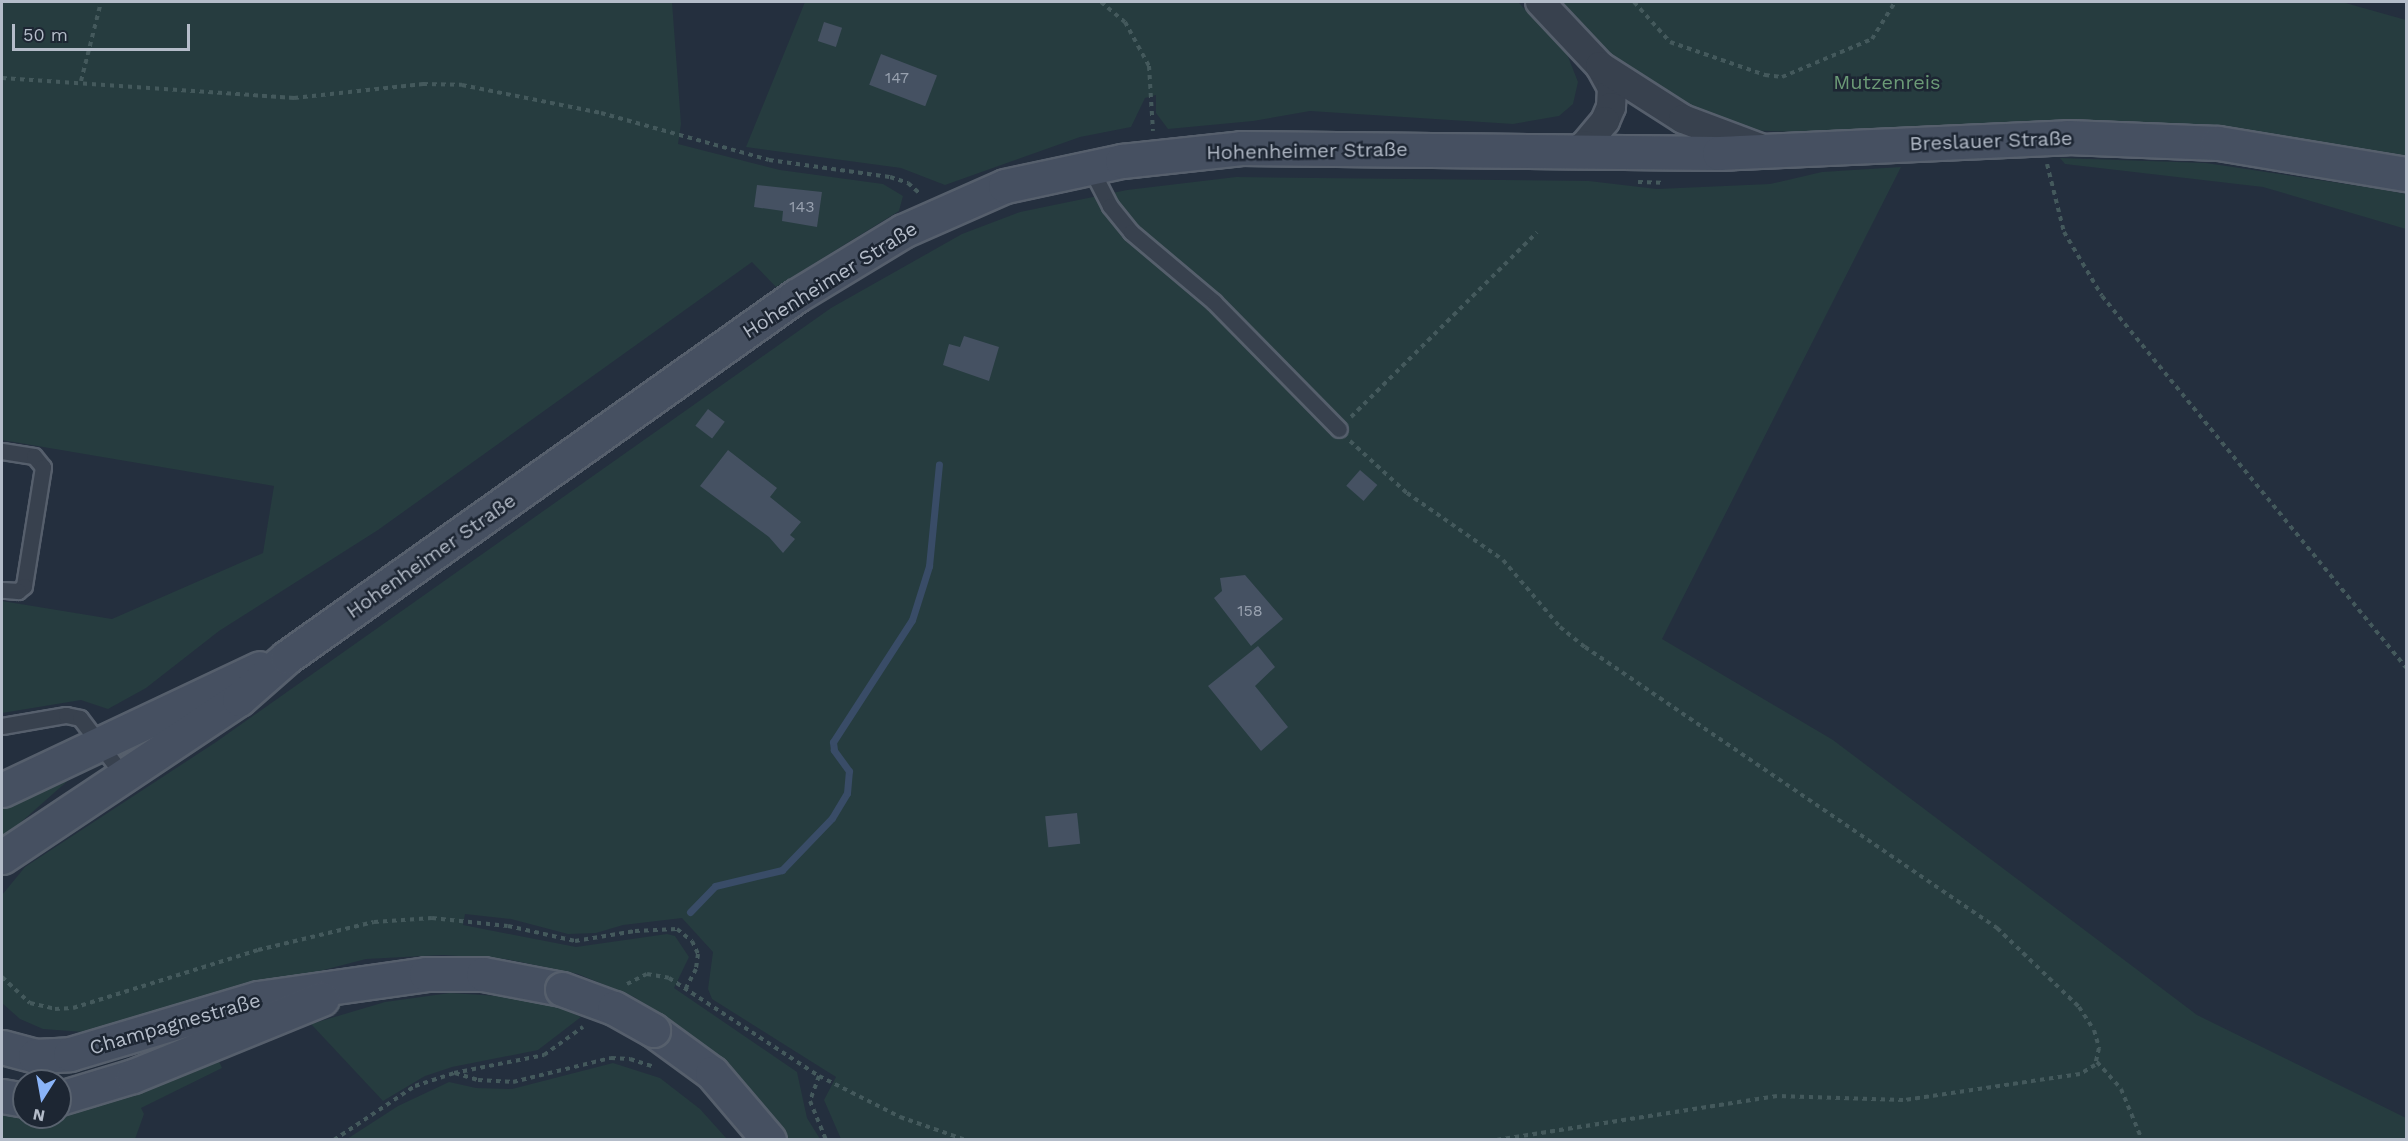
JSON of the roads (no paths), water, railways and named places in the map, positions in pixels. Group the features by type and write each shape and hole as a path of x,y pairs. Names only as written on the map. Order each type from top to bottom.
{"main road":[{"name":"Breslauer Straße","path":"1573,152 1776,151 2042,138 2218,143 2406,174"},
{"name":"Hohenheimer Straße","path":"2,856 239,699 287,657 796,296 938,214 1005,186 1090,167 1155,156 1252,148 1573,152"},
{"name":"Hohenheimer Straße","path":"2,790 219,684 287,657"},
{"name":"Champagnestraße","path":"2,1047 34,1056 70,1054 258,998 454,973 512,978 562,989 614,1008 653,1030 728,1089 769,1140"},
{"name":"Champagnestraße","path":"72,1094 156,1068 266,1025 350,986"}],"street":[{"path":"1540,2 1600,66 1633,90 1696,126 1776,151"},
{"path":"1573,152 1600,128 1611,107 1612,88 1600,66"}],"lane":[{"path":"1090,167 1131,232 1214,302 1338,429"},
{"path":"2,451 34,456 43,467 24,586 18,591 2,590"},
{"path":"2,726 73,716 86,722 123,775"}],"waterway":[{"path":"690,912 715,886 782,870 832,818 847,793 849,771 834,750 833,742 912,620 929,566 939,464"}],"park label":[{"name":"Mutzenreis","path":"1887,82"}]}
